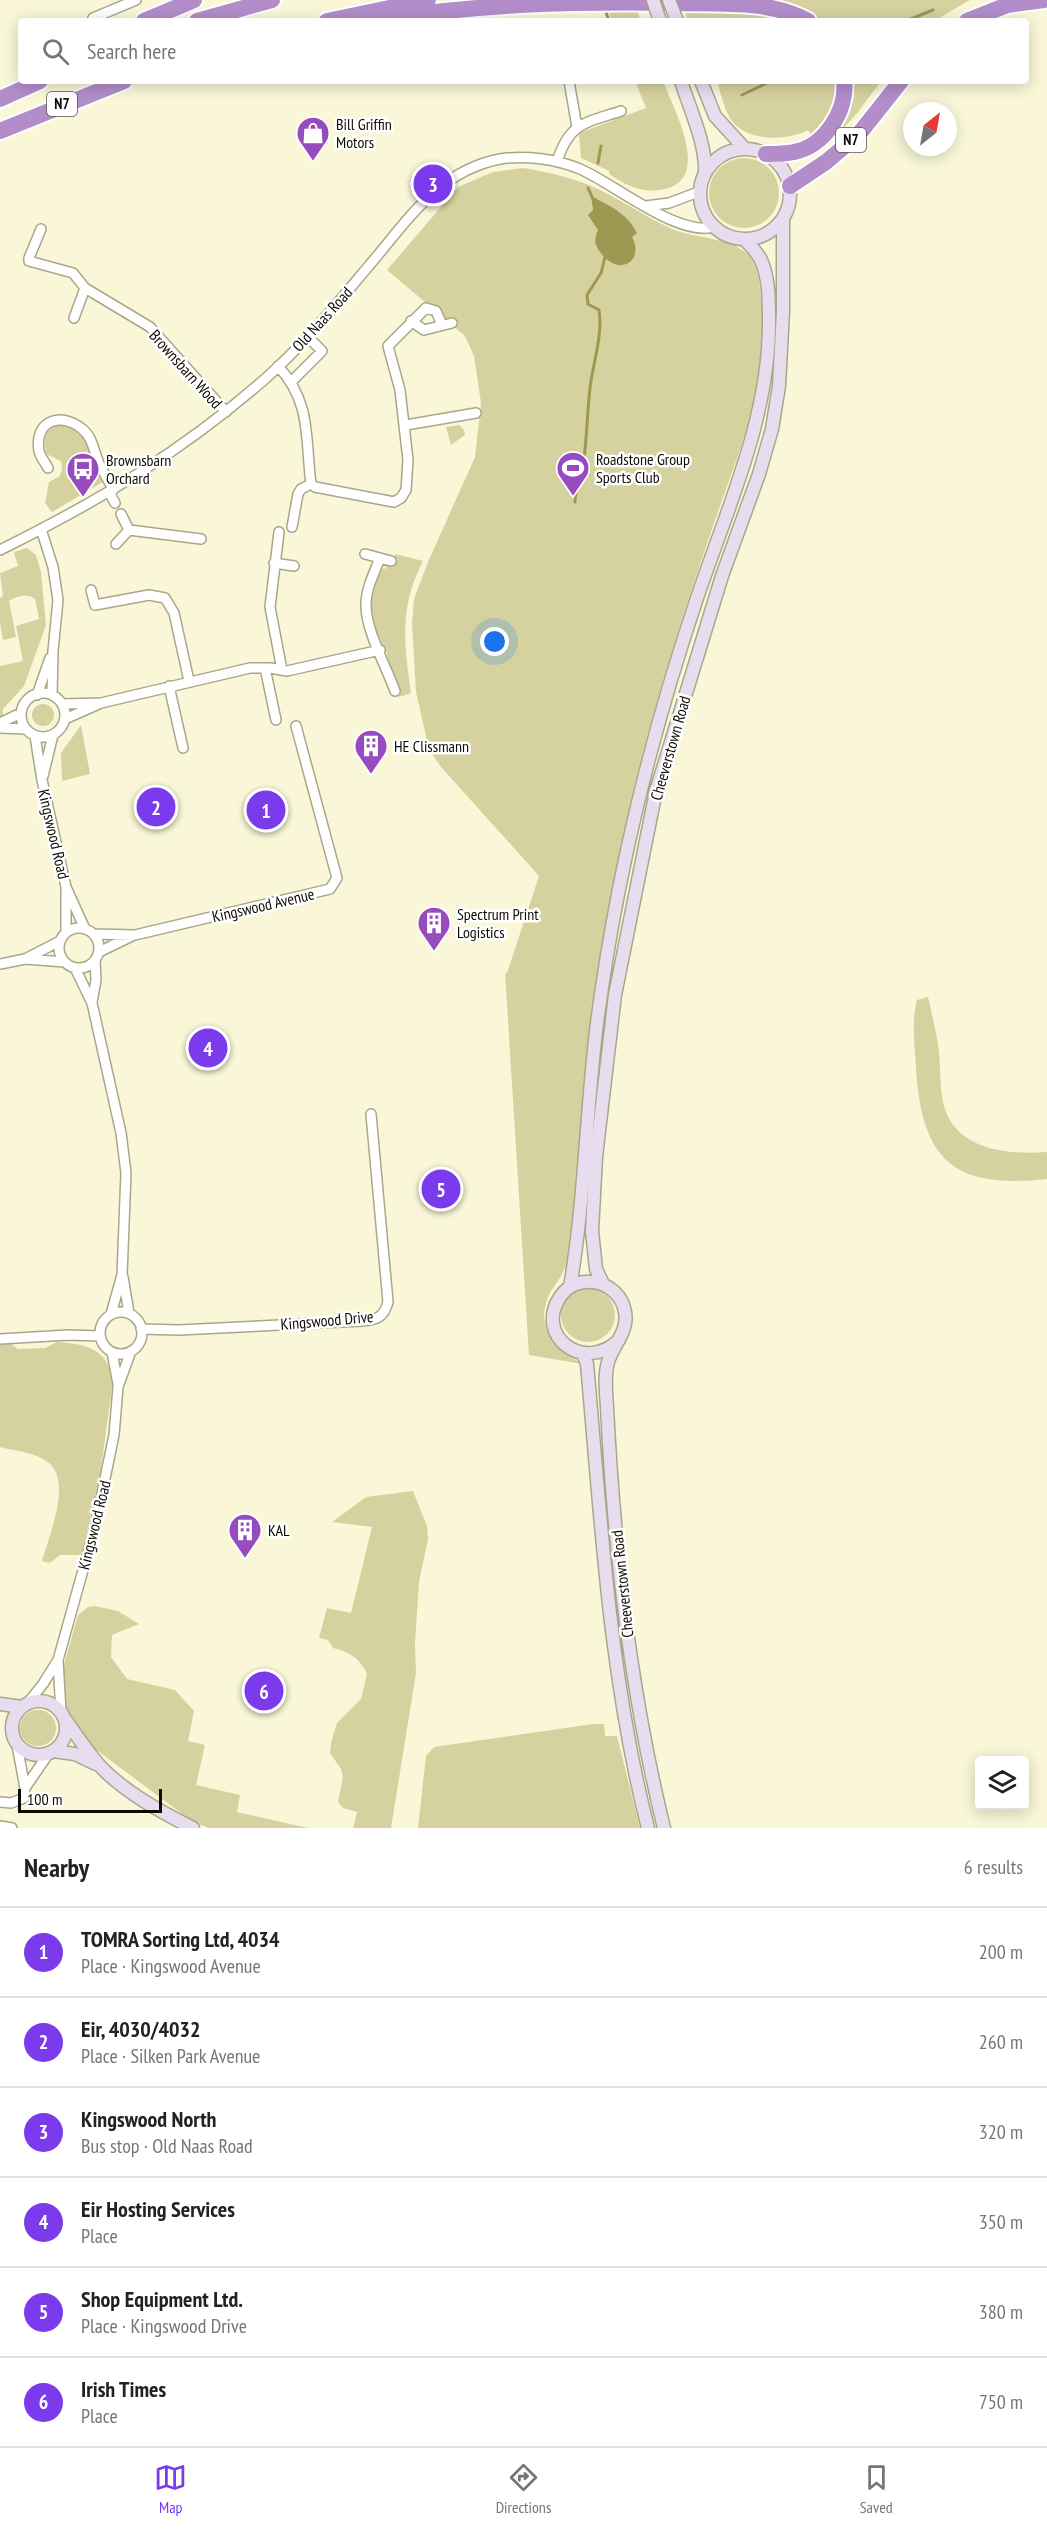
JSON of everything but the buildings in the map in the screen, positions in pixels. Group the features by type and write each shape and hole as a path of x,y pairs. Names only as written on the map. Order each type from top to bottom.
{"highway":[{"path":"151,18 194,0"},
{"path":"208,18 272,0"},
{"path":"341,18 428,0"},
{"path":"974,18 1007,5 1044,0"},
{"path":"396,18 518,4 616,2 737,5 774,9 802,18"},
{"path":"0,93 18,84"},
{"name":"N7","path":"0,99 33,84"},
{"name":"N7","path":"0,131 117,84"},
{"name":"N7","path":"766,154 796,152 822,138 838,116 845,90 844,84"},
{"name":"N7","path":"790,186 826,162 859,134 899,84"}],"main road":[{"path":"653,0 659,18"},
{"path":"669,0 676,18"},
{"path":"682,84 704,151 705,174 700,191 704,211 715,227 731,237 744,239 762,236 774,229 783,219 790,198 790,186 782,168 766,154 745,149 722,156 705,174"},
{"path":"702,84 716,116 745,149"},
{"name":"Cheeverstown Road","path":"664,1828 638,1710 621,1582 606,1382 612,1350 626,1322 626,1312 622,1300 603,1284 596,1269 592,1230 596,1157 615,995 656,791 722,576 756,484 772,429 779,386 783,311 783,219"},
{"name":"Cheeverstown Road","path":"648,1828 627,1729 613,1641 587,1364 583,1354 571,1349 561,1341 555,1331 553,1318 555,1306 561,1295 570,1287 578,1230 585,1127 598,1020 619,891 641,781 696,599 754,432 764,384 769,346 767,280 760,258 744,239"},
{"path":"570,1287 580,1282 592,1281 603,1284"},
{"path":"583,1354 603,1352 619,1340"},
{"path":"0,1704 24,1706 38,1701 46,1702 63,1716 100,1766"},
{"path":"16,1742 11,1729 13,1720 24,1706"},
{"path":"51,1752 63,1740 63,1716"},
{"path":"0,1725 31,1754 51,1752 75,1755 100,1766 143,1800 193,1828"}],"street":[{"path":"93,18 136,0"},
{"path":"569,84 577,127"},
{"path":"557,161 566,138 577,127 621,111"},
{"name":"Old Naas Road","path":"0,550 111,491 171,454 226,412 278,366 368,267 412,212 452,177 500,159 532,158 557,161 594,176 666,218 705,230 715,227"},
{"path":"643,206 659,206 687,198 700,191"},
{"name":"Brownsbarn Wood","path":"41,229 29,261 73,273 85,288 150,327 226,412"},
{"path":"74,318 85,288"},
{"path":"278,366 291,382 304,411 308,426 311,484 315,488 389,503 398,501 406,489 408,460 406,425 400,390 388,346 411,321 426,308 431,308 447,324 424,330 411,321"},
{"path":"291,382 322,351 313,342"},
{"path":"406,425 476,413"},
{"path":"48,468 39,453 39,434 49,422 56,419 72,423 88,435 115,504"},
{"path":"292,527 298,494 301,489 311,484"},
{"path":"121,514 129,530"},
{"path":"41,529 52,567 58,600 52,695"},
{"path":"129,530 201,539"},
{"path":"116,544 129,530"},
{"path":"279,532 270,607 282,670"},
{"path":"365,554 391,561"},
{"path":"380,558 367,592 365,606 368,623 395,691"},
{"path":"274,563 294,566"},
{"path":"92,590 95,605 148,595 165,598 174,613 189,681"},
{"path":"21,713 26,729 34,736 53,735 65,719 101,703 250,668 282,670 314,666 380,650"},
{"path":"0,723 21,713 26,702 36,695 53,651"},
{"path":"265,668 276,720"},
{"path":"169,686 183,748"},
{"path":"36,695 52,695 62,704 65,719"},
{"path":"62,704 101,703"},
{"name":"Kingswood Avenue","path":"94,934 135,935 330,889 337,878 297,726"},
{"path":"0,728 26,729"},
{"name":"Kingswood Road","path":"42,780 53,735"},
{"name":"Kingswood Road","path":"34,736 66,887 85,929"},
{"name":"Kingswood Road","path":"63,937 66,887"},
{"path":"25,959 75,928 85,929 94,934 99,942 92,1003"},
{"name":"Kingswood Avenue","path":"97,956 135,935"},
{"path":"63,937 60,955 65,962 75,968 92,1003 121,1133 126,1173 122,1275 129,1313"},
{"path":"75,968 86,967 97,956"},
{"path":"0,964 25,959 65,962"},
{"name":"Kingswood Drive","path":"141,1329 179,1330 362,1321 375,1320 382,1315 388,1302 370,1114"},
{"path":"111,1314 122,1275"},
{"path":"129,1313 135,1317 141,1329 140,1342 131,1351 112,1352 102,1343 100,1336 102,1323 111,1314 129,1313"},
{"path":"0,1339 68,1335 100,1336"},
{"name":"Kingswood Road","path":"118,1387 131,1351"},
{"name":"Kingswood Road","path":"24,1706 43,1684 58,1660 102,1495 114,1435 118,1387 112,1352"},
{"name":"Kingswood Road","path":"58,1660 63,1716"},
{"path":"0,1802 11,1803 24,1798 25,1788 16,1742"},
{"path":"25,1788 51,1752"},
{"path":"0,1826 12,1828"}],"shaded area":[{"path":"774,0 970,0 939,18 818,18 801,7"},
{"path":"684,9 752,12 781,18 687,18"},
{"path":"637,11 640,18 611,18 609,12"},
{"path":"636,84 664,84 686,142 688,158 686,172 679,182 665,189 635,188 609,174 609,171 581,158 579,133 646,108"},
{"path":"718,84 836,84 830,112 812,137 808,130 779,138 748,133 732,121"},
{"path":"849,84 879,84 835,138 831,133"},
{"path":"751,158 764,164 773,173 777,179 779,193 777,207 769,218 758,226 737,228 719,218 711,207 709,186 719,168 730,160"},
{"name":"Roadstone Group Sports Club","path":"523,168 589,185 672,229 728,243 739,248 754,263 760,283 762,305 762,358 752,409 665,673 642,756 613,887 592,1031 571,1243 565,1267 549,1295 544,1313 545,1323 553,1339 566,1353 582,1364 529,1355 505,973 507,973 539,876 441,767 429,749 416,692 412,624 414,599 475,457 481,403 474,356 465,336 387,270 458,187 493,172"},
{"path":"591,196 623,215 637,233 632,237 635,253 633,259 628,263 615,264 607,260 598,249 595,241 598,230 588,215 593,210"},
{"path":"59,424 69,427 83,438 103,482 52,512 45,503 49,482 60,476 62,469 61,461 46,454 44,438 47,430"},
{"path":"459,425 465,435 451,445 446,427"},
{"path":"27,548 36,555 41,572 46,625 24,686 3,709 3,716 0,718 0,666 23,661 16,626 39,619 35,599 26,596 12,599 9,601 16,637 3,640 0,623 0,598 3,596 0,573 18,566 14,552"},
{"path":"395,554 423,561 410,594 405,626 411,693 399,697 387,654 376,632 371,613 371,599 381,568 391,566"},
{"path":"39,704 47,704 54,711 54,719 47,726 39,726 32,719 32,711"},
{"path":"81,725 90,774 62,781 61,753"},
{"path":"928,997 938,1045 942,1098 953,1125 975,1143 989,1148 1033,1153 1047,1152 1047,1179 1015,1181 989,1179 967,1173 949,1163 936,1147 926,1127 920,1101 914,1043 914,1017 917,1000"},
{"path":"583,1288 593,1288 603,1292 611,1300 615,1315 611,1330 603,1338 593,1342 583,1342 573,1338 565,1330 561,1320 561,1310 565,1300 573,1292"},
{"path":"57,1342 86,1346 100,1354 110,1369 113,1380 101,1469 83,1550 80,1555 60,1555 50,1563 42,1561 57,1510 59,1483 56,1472 44,1459 0,1447 0,1344 11,1344 18,1349 45,1348"},
{"path":"413,1491 427,1526 428,1539 419,1582 415,1642 416,1673 391,1828 353,1828 357,1812 343,1808 338,1802 343,1777 341,1769 330,1753 337,1723 361,1699 367,1674 353,1656 333,1648 328,1640 319,1638 327,1608 351,1613 372,1527 332,1522 366,1497"},
{"path":"95,1606 118,1611 139,1624 112,1635 111,1657 127,1679 175,1690 194,1711 188,1741 205,1745 196,1785 240,1795 237,1812 308,1828 209,1828 193,1822 87,1743 66,1707 62,1677 78,1615 88,1607"},
{"path":"38,1710 51,1715 56,1728 51,1741 38,1746 25,1741 20,1728 25,1715"},
{"path":"604,1724 605,1736 617,1736 640,1828 418,1828 426,1756 434,1747"}],"waterway":[{"path":"913,18 933,10"},
{"path":"606,12 608,18"},
{"path":"742,95 765,84"},
{"path":"598,163 601,146"},
{"path":"588,188 593,199"},
{"path":"575,502 583,466 590,388 600,329 599,310 588,304 587,295 601,273 605,257"}],"place":[{"name":"Bill Griffin Motors","path":"313,162"},
{"name":"Kingswood North","path":"433,184"},
{"name":"Roadstone Group Sports Club","path":"573,497"},
{"name":"Brownsbarn Orchard","path":"83,498"},
{"name":"HE Clissmann","path":"371,775"},
{"name":"Eir, 4030/4032","path":"156,807"},
{"name":"TOMRA Sorting Ltd, 4034","path":"266,810"},
{"name":"Spectrum Print Logistics","path":"434,952"},
{"name":"Eir Hosting Services","path":"208,1048"},
{"name":"Shop Equipment Ltd.","path":"441,1189"},
{"name":"KAL","path":"245,1559"},
{"name":"Irish Times","path":"264,1691"}]}
